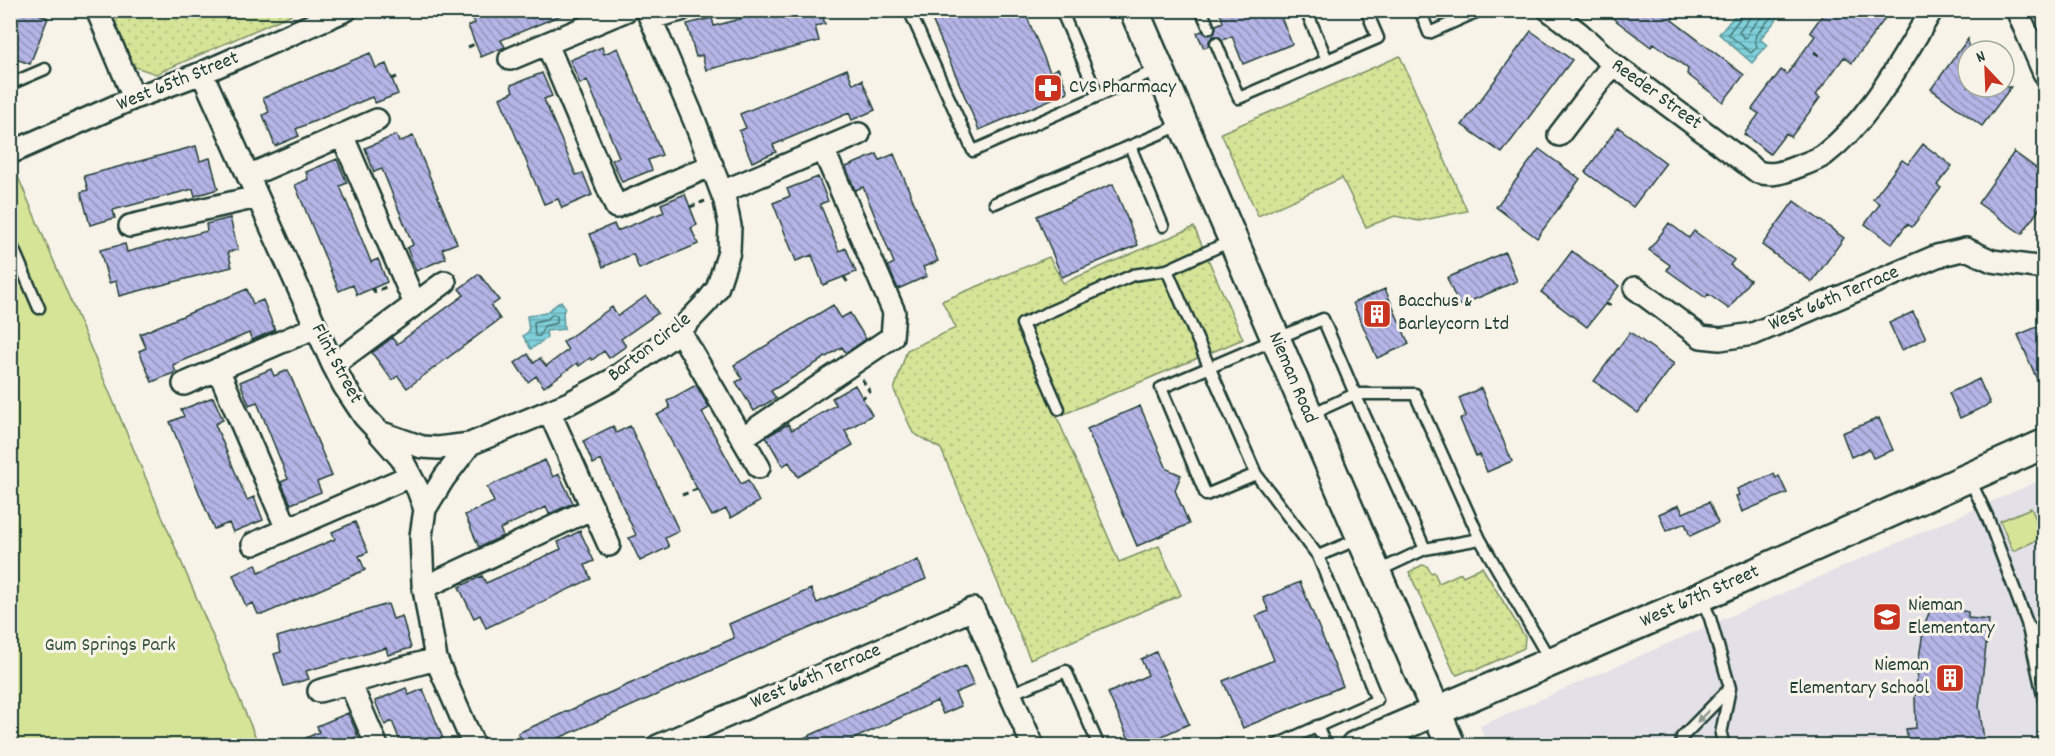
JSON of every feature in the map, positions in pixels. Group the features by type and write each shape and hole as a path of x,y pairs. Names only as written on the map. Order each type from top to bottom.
{"main road":[{"name":"Nieman Road","path":"1134,10 1451,746"},
{"name":"West 67th Street","path":"1354,746 1701,597 2044,444"}],"street":[{"path":"97,10 134,98"},
{"name":"West 65th Street","path":"10,153 134,98 202,73 346,10"},
{"path":"510,59 627,10"},
{"path":"648,14 681,10"},
{"name":"Reeder Street","path":"1549,10 1613,64 1758,172 1766,174 1779,174 1815,160 1843,137 1875,102 1932,10"},
{"path":"2018,10 2044,73"},
{"name":"Barton Circle","path":"470,444 568,404 612,380 679,330 717,289 729,252 729,226 722,192 648,14"},
{"path":"547,44 616,207 712,165"},
{"path":"1559,135 1613,64"},
{"name":"Flint Street","path":"202,73 333,365 364,416 401,458 425,509"},
{"path":"248,176 377,120"},
{"path":"722,192 859,134"},
{"path":"342,135 414,304"},
{"path":"742,438 892,337 894,312 823,149"},
{"path":"130,226 257,197"},
{"name":"West 66th Terrace","path":"1635,288 1701,337 1720,339 1753,334 1937,256 1966,249 1992,261 2044,268"},
{"path":"333,365 444,282"},
{"path":"184,384 316,327"},
{"path":"679,330 759,467"},
{"path":"218,369 287,530"},
{"path":"549,411 609,545"},
{"path":"379,432 422,447 438,448 470,444"},
{"path":"470,444 444,478 425,509 421,536 423,588 436,660 474,746"},
{"path":"253,544 410,476"},
{"path":"423,588 593,508"},
{"name":"West 66th Terrace","path":"658,746 973,609 1010,694"},
{"path":"319,691 436,660"},
{"path":"350,683 377,746"},
{"path":"1010,694 1032,746"}],"lane":[{"path":"909,10 973,151 1159,68"},
{"path":"1060,10 1098,96"},
{"path":"1201,10 1209,28"},
{"path":"1306,10 1327,60"},
{"path":"1216,43 1239,98 1378,38 1366,10"},
{"path":"1420,10 1430,33 1481,10"},
{"path":"10,84 45,69"},
{"path":"995,203 1183,124"},
{"path":"1130,146 1163,226"},
{"path":"1059,409 1022,324 1133,275 1167,270 1233,240"},
{"path":"10,241 39,308"},
{"path":"1167,270 1256,474 1318,556 1377,700 1274,746"},
{"path":"1256,474 1206,495 1161,388 1323,319 1425,549"},
{"path":"1308,415 1355,394 1415,394 1480,539 1551,662"},
{"path":"1969,478 1987,516 2027,623 2044,700"},
{"path":"1318,556 1361,538"},
{"path":"1376,572 1425,549 1480,539"},
{"path":"1701,597 1710,618 1730,688 1721,734 1724,746"},
{"path":"2027,623 2044,646"},
{"path":"1010,694 1066,670 1099,746"},
{"path":"1681,746 1682,736 1730,688"},
{"path":"1317,726 1326,746"}],"path":[{"path":"468,47 475,44"},
{"path":"1814,52 1823,58"},
{"path":"392,79 397,77"},
{"path":"844,277 848,283"},
{"path":"1605,304 1614,306"},
{"path":"682,495 697,489"}],"shaded area":[{"name":"Nieman Elementary","path":"2043,479 2044,745 1488,746 1480,726"}],"green space":[{"path":"108,11 299,11 156,74 135,67 124,49"},
{"path":"1400,56 1467,211 1419,221 1395,216 1366,227 1342,178 1258,216 1221,133"},
{"name":"Gum Springs Park","path":"16,172 259,745 11,745 10,175"},
{"path":"1194,227 1243,339 1057,417 1119,562 1159,546 1181,595 1030,659 941,449 913,433 894,390 907,350 956,328 942,301 1049,257 1063,283"},
{"path":"2031,508 2044,537 2013,551 2000,521"},
{"path":"1422,565 1427,566 1431,573 1434,572 1439,583 1461,573 1463,576 1482,567 1525,637 1524,648 1476,670 1457,675 1409,572"}],"water":[{"path":"1782,10 1783,12 1760,39 1767,45 1752,63 1719,34 1739,11"},
{"path":"561,301 565,307 564,329 546,331 547,338 531,349 523,336 529,331 527,316 545,313"}],"building":[{"path":"10,10 29,10 48,18 30,64 10,57"},
{"path":"469,10 571,11 501,40 505,47 481,57 468,26 475,23"},
{"path":"773,10 821,10 825,24 815,26 819,41 706,70 702,55 696,57 687,24 712,18 714,26"},
{"name":"CVS Pharmacy","path":"928,10 1024,10 1050,72 1058,68 1068,92 979,130"},
{"path":"1219,10 1278,10 1292,44 1243,64 1232,36 1223,40 1218,36 1213,36 1209,41 1209,46 1204,48 1197,33 1202,31 1209,35 1215,33 1216,25 1223,22"},
{"path":"1602,10 1678,10 1672,20 1744,75 1723,102 1687,74 1688,69 1654,43 1651,47"},
{"path":"1826,10 1871,10 1884,20 1852,63 1844,57 1816,95 1820,98 1791,137 1786,133 1770,154 1744,134 1759,114 1752,109 1781,70 1787,74 1815,36 1810,32"},
{"path":"1531,31 1572,60 1502,153 1462,125"},
{"path":"602,47 604,54 618,48 662,155 648,160 652,170 622,182 612,160 619,157 587,80 580,84 570,60"},
{"path":"370,53 376,68 386,64 398,94 375,103 372,97 296,129 299,136 275,146 263,115 269,112 263,98"},
{"path":"1956,55 1956,99 2002,99 1982,126 1931,89"},
{"path":"847,69 853,84 862,80 875,110 852,120 849,113 773,145 776,152 752,162 739,131 746,128 740,114"},
{"path":"542,73 552,96 544,99 576,175 583,173 592,195 562,208 558,199 544,204 500,98 513,92 511,85"},
{"path":"1618,127 1666,163 1633,207 1585,172"},
{"path":"396,135 399,142 413,136 457,243 442,249 446,258 416,271 407,248 413,245 382,169 374,172 365,148"},
{"path":"1923,144 1952,166 1937,185 1941,188 1912,227 1907,224 1892,244 1865,224 1880,204 1873,199 1902,160 1908,164"},
{"path":"196,146 200,161 210,158 218,189 195,196 193,189 113,210 115,218 90,225 81,192 88,190 84,176"},
{"path":"1539,149 1580,179 1537,238 1496,207"},
{"path":"2014,152 2044,174 2044,202 2022,234 1978,203"},
{"path":"877,154 880,160 894,154 938,261 923,267 927,276 898,289 888,266 894,263 863,187 855,190 846,167"},
{"path":"337,159 347,183 340,186 371,262 378,259 387,282 357,295 353,285 339,291 295,185 308,179 306,172"},
{"path":"818,177 828,201 820,204 839,251 846,248 856,272 823,285 812,255 796,261 773,203 790,196 787,189"},
{"path":"1113,184 1138,245 1062,277 1037,216"},
{"path":"685,194 697,225 691,228 698,244 639,269 633,254 603,267 590,234 614,224 617,231 664,212 661,204"},
{"path":"1794,201 1844,238 1812,282 1762,245"},
{"path":"230,218 238,250 228,252 232,267 119,296 116,281 109,283 100,250 125,244 127,252 207,231 206,224"},
{"path":"1669,223 1689,238 1694,231 1734,260 1730,265 1750,280 1729,309 1708,294 1706,298 1667,270 1670,265 1649,250"},
{"path":"1572,251 1619,286 1587,327 1541,292"},
{"path":"1505,252 1517,281 1459,306 1447,278"},
{"path":"479,274 499,300 491,306 500,319 407,388 398,376 392,380 372,353 392,338 397,344 464,295 459,289"},
{"path":"247,289 253,304 263,300 275,330 252,340 249,333 173,365 176,372 152,382 139,351 146,348 140,334"},
{"name":"Bacchus & Barleycorn Ltd","path":"1385,289 1409,344 1377,358 1353,303"},
{"path":"646,296 658,313 621,339 626,346 609,358 604,351 579,366 577,363 544,387 536,376 528,382 515,363 528,354 534,363 540,358 546,366 568,350 563,342 612,307 618,316"},
{"path":"833,305 841,318 850,313 866,339 846,353 842,347 771,391 776,398 754,411 736,382 742,379 734,365"},
{"path":"1913,312 1926,338 1902,350 1889,323"},
{"path":"2044,324 2044,396 2018,335"},
{"path":"1630,332 1674,364 1638,413 1594,381"},
{"path":"271,369 274,376 288,370 332,476 317,482 321,492 291,504 281,482 288,479 257,402 249,405 240,382"},
{"path":"1979,379 1990,404 1960,418 1949,393"},
{"path":"696,385 709,408 702,412 741,484 748,480 759,502 731,518 726,509 712,516 657,415 670,408 667,401"},
{"path":"855,385 872,415 845,431 853,445 798,477 789,462 783,466 766,437 788,424 792,430 836,405 832,398"},
{"path":"1481,388 1512,461 1487,472 1480,455 1476,456 1460,419 1466,416 1459,398"},
{"path":"213,397 223,420 215,424 247,500 254,497 263,520 233,532 229,523 214,529 170,422 184,416 181,410"},
{"path":"1140,406 1167,469 1181,475 1175,490 1189,524 1137,546 1087,429"},
{"path":"1879,418 1893,450 1873,458 1869,449 1851,457 1842,433"},
{"path":"613,426 616,433 630,426 679,531 665,538 669,547 640,561 629,538 636,535 601,460 593,464 583,441"},
{"path":"545,460 553,477 559,474 573,503 549,514 546,507 500,529 503,536 479,547 465,515 494,502 487,487"},
{"path":"1774,474 1776,478 1779,476 1787,493 1742,512 1736,496 1739,495 1737,489"},
{"path":"1709,502 1718,523 1690,536 1685,523 1666,531 1659,514 1679,505 1683,513"},
{"path":"355,522 368,552 359,556 365,570 264,614 258,614 253,603 246,606 233,575 256,564 259,572 335,539 332,532"},
{"path":"580,531 594,561 585,565 591,579 486,628 480,615 474,618 459,587 482,576 486,583 561,549 558,542"},
{"path":"918,560 926,579 541,746 524,746 518,733 734,638 729,624 811,589 817,603"},
{"path":"1300,582 1343,686 1243,728 1223,681 1274,660 1256,616 1269,611 1263,598"},
{"name":"Nieman Elementary School","path":"1934,600 1960,603 1959,610 1968,612 1968,618 1989,620 1979,706 1985,746 1909,746 1906,729 1916,728 1915,699 1919,658 1924,626"},
{"path":"388,604 393,619 402,616 411,648 388,655 386,648 306,671 309,679 284,686 274,654 281,652 277,637"},
{"path":"1156,652 1189,724 1140,746 1132,746 1108,693 1148,675 1141,659"},
{"path":"965,666 974,685 955,693 961,706 943,714 937,701 838,746 786,746"},
{"path":"406,688 409,695 423,689 446,746 402,746 392,721 385,725 375,701"},
{"path":"348,713 358,736 350,740 353,746 289,746 319,732 317,726"}],"place":[{"name":"CVS Pharmacy","path":"1048,88"},
{"name":"Bacchus & Barleycorn Ltd","path":"1377,314"},
{"name":"Nieman Elementary","path":"1887,617"},
{"name":"Nieman Elementary School","path":"1950,678"}]}
